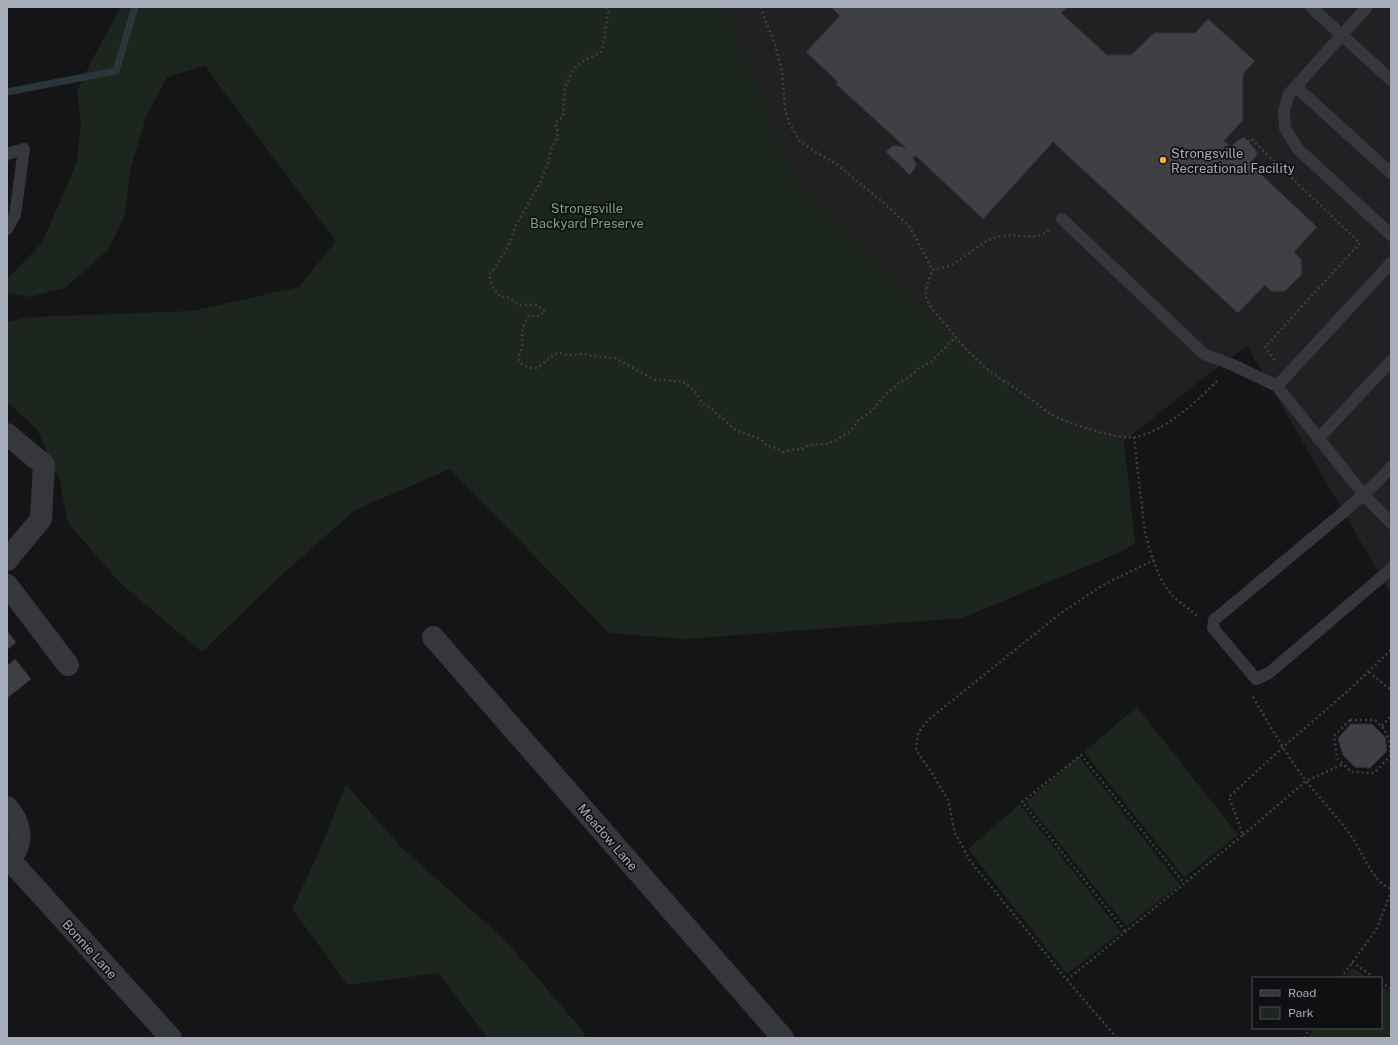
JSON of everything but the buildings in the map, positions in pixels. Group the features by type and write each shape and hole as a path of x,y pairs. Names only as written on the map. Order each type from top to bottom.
{"street":[{"path":"7,434 44,465 41,520 7,560"},
{"path":"7,585 68,665"},
{"name":"Meadow Lane","path":"433,637 783,1038"},
{"name":"Bonnie Lane","path":"7,807 15,816 19,827 19,839 16,850 8,860 171,1038"}],"lane":[{"path":"1310,7 1391,80"},
{"path":"1366,7 1289,94 1284,110 1285,128 1298,149 1391,235"},
{"path":"1296,86 1391,173"},
{"path":"7,154 24,149 15,215 7,229"},
{"path":"1062,219 1204,354 1233,365 1277,386 1362,494 1391,523"},
{"path":"1277,386 1391,263"},
{"path":"1318,439 1391,361"},
{"path":"1391,467 1345,511 1214,620 1213,628 1256,679 1269,673 1391,569"}],"path":[{"path":"606,7 608,12 601,52 577,66 567,80 565,87 564,117 555,122 558,132 541,181 515,227 510,242 490,275 493,288 502,297 508,297 519,305 537,305 545,311 540,316 529,316 521,334 522,348 518,357 519,361 527,367 537,368 555,354 584,354 615,358 656,380 663,379 674,382 682,381 695,391 702,403 710,407 737,431 761,439 767,446 776,448 783,452 800,450 809,445 827,444 850,431 858,421 872,411 884,396 918,369 931,362 956,337"},
{"path":"760,7 775,44 782,72 785,108 789,123 800,141 814,151 836,163 909,226 932,270 926,290 926,299 956,337 986,368 1051,414 1097,431 1118,436 1134,437 1153,432 1169,422 1205,392 1233,365"},
{"path":"1248,142 1251,139 1360,243 1265,347 1278,366"},
{"path":"932,270 953,264 987,240 1002,236 1024,235 1036,237 1043,234 1062,219"},
{"path":"1134,437 1145,533 1150,548"},
{"path":"1117,1038 1067,980 971,862 955,833 948,800 916,750 918,733 928,720 1061,613 1103,585 1154,560"},
{"path":"1242,835 1229,797 1283,747 1369,672 1391,650"},
{"path":"1369,672 1391,690"},
{"path":"1382,726 1391,716"},
{"path":"1350,720 1375,720 1382,726 1388,735 1391,754 1374,773 1351,772 1337,758 1334,736 1350,720"},
{"path":"1125,931 1022,802 1081,755 1184,883"},
{"path":"1067,980 1306,781 1344,764"},
{"path":"1306,781 1353,839 1371,872 1384,886 1391,889"},
{"path":"1342,977 1376,930 1391,893"},
{"path":"1352,962 1374,977"},
{"path":"1382,983 1391,989"},
{"path":"1304,1038 1309,1029"}],"shaded area":[{"path":"727,7 1391,7 1391,594 1247,346 1124,441 1067,427 1031,407 866,250 794,174"}],"green space":[{"name":"Strongsville Backyard Preserve","path":"121,7 727,7 794,174 866,250 1031,407 1067,427 1124,441 1135,543 1118,553 962,618 686,639 609,633 450,469 355,510 276,580 202,652 121,584 68,523 60,482 37,429 7,402 7,322 32,317 192,311 299,287 336,241 205,66 167,77 146,117 131,167 124,218 108,250 65,288 30,297 7,293 7,279 42,243 77,162 81,122 77,91"},
{"path":"1137,707 1238,835 1184,877 1084,752"},
{"path":"1079,757 1180,885 1126,926 1026,802"},
{"path":"346,785 401,847 505,940 582,1030 585,1038 488,1038 438,973 348,985 292,909 321,848"},
{"path":"1020,804 1121,932 1067,974 968,849"},
{"path":"1352,968 1367,977 1346,977"},
{"path":"1382,987 1391,993 1391,1038 1308,1038 1313,1029 1382,1029"}],"waterway":[{"path":"7,92 116,71 135,7"}],"place":[{"name":"Strongsville Recreational Facility","path":"1163,160"}]}
